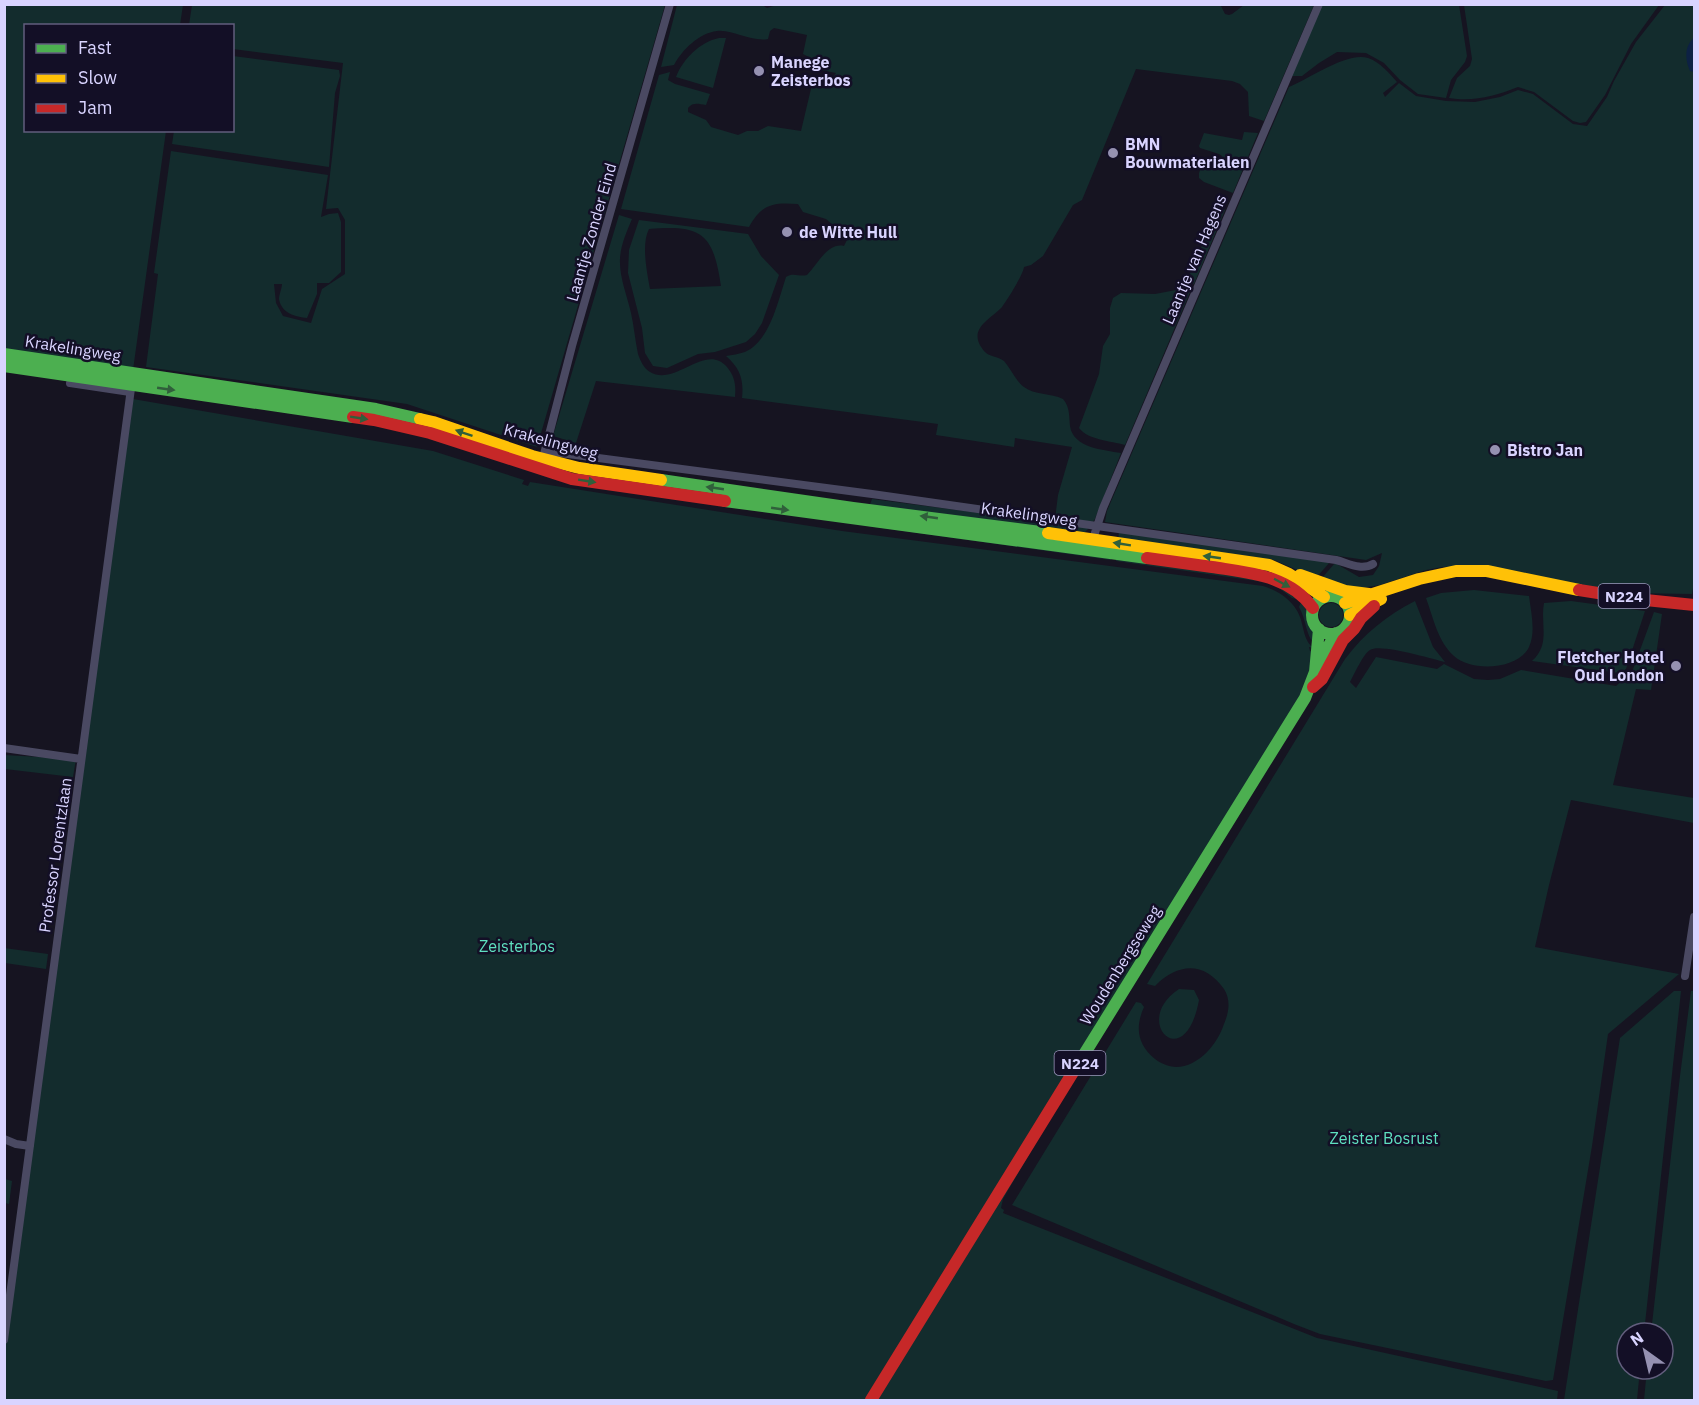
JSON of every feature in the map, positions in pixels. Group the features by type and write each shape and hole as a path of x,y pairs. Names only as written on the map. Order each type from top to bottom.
{"main road":[{"name":"Krakelingweg","path":"4,354 131,383"},
{"name":"Krakelingweg","path":"4,366 131,383 376,409 434,423 541,459 579,468 1091,544 1269,565 1289,574 1324,597"},
{"name":"Krakelingweg","path":"1091,544 1266,576 1285,583 1303,596 1313,608"},
{"path":"1289,574 1309,577 1347,591 1376,598"},
{"name":"N224","path":"1336,633 1346,626 1348,609 1441,578 1457,576 1512,578 1668,603 1695,605"},
{"path":"1313,608 1324,597 1338,597 1348,609"},
{"name":"N224","path":"1309,690 1322,679 1339,646 1361,618 1369,612 1376,598"},
{"name":"N224","path":"1313,608 1311,615 1318,630"},
{"path":"1318,630 1328,634 1336,633"},
{"name":"Woudenbergseweg","path":"1317,667 1320,638 1318,630"},
{"name":"Woudenbergseweg","path":"871,1401 1309,690 1317,667 1336,633"}],"street":[{"name":"Laantje Zonder Eind","path":"541,459 670,4"},
{"name":"Laantje van Hagens","path":"1096,526 1319,4"},
{"name":"Krakelingweg","path":"70,383 131,383"},
{"name":"Professor Lorentzlaan","path":"4,1340 131,383"},
{"name":"Krakelingweg","path":"541,459 1096,526 1336,560 1359,567 1373,564"},
{"name":"Krakelingweg","path":"1091,544 1096,526"},
{"path":"4,748 81,759"},
{"path":"1685,976 1695,917"},
{"path":"4,1140 30,1146"}],"green space":[{"path":"761,4 767,8 780,4 1220,4 1225,14 1229,15 1244,5 1314,5 1264,121 1249,116 1248,92 1240,84 1232,81 1136,69 1082,200 1073,205 1043,256 1024,267 1002,307 986,321 979,331 979,343 984,351 1004,361 1024,387 1063,399 1068,408 1072,433 1077,439 1090,447 1121,453 1092,523 1055,519 1058,495 1072,447 1015,438 1014,447 936,435 938,424 742,398 740,375 735,365 726,356 745,352 761,339 772,319 786,277 807,275 823,255 833,247 844,246 848,238 826,219 803,212 798,204 789,203 775,204 764,209 749,227 621,209 659,75 670,72 668,80 675,84 710,94 706,105 692,105 688,108 688,112 706,120 711,127 738,135 747,131 758,131 768,126 801,131 814,76 831,79 836,73 816,69 817,61 803,54 807,35 774,28 770,31 768,39 726,31 710,32 692,43 674,65 661,67 677,5"},
{"path":"1464,4 1659,5 1631,44 1605,95 1586,122 1580,123 1573,121 1534,92 1518,87 1484,97 1449,98 1457,78 1470,66 1472,59"},
{"path":"5,5 183,5 180,24 24,24 24,132 166,132 133,370 5,351"},
{"path":"192,5 665,5 537,447 407,404 146,367 158,274 154,273 171,151 328,175 321,217 338,213 341,222 341,272 329,283 317,283 317,294 307,318 294,315 283,308 279,299 282,284 274,284 276,303 283,316 311,323 322,289 345,274 345,220 338,208 326,209 343,63 234,49 234,24 189,24"},
{"path":"1321,5 1459,5 1467,56 1451,80 1446,98 1418,94 1384,63 1366,53 1337,52 1302,76 1291,76"},
{"path":"1665,5 1694,5 1694,583 1692,594 1629,593 1475,566 1426,570 1380,585 1355,589 1321,579 1335,563 1359,577 1373,575 1379,566 1382,553 1366,560 1105,522 1107,511 1289,87 1339,62 1350,58 1368,58 1380,65 1397,82 1383,93 1385,97 1399,83 1416,96 1446,101 1475,102 1500,97 1518,90 1533,94 1573,124 1587,126 1607,97 1636,42"},
{"path":"726,38 713,88 676,77 693,52 705,43"},
{"path":"234,56 339,70 329,167 172,144 174,132 234,132"},
{"path":"1244,132 1258,133 1233,193 1199,178 1205,157 1215,160 1222,156 1200,148 1204,133 1242,140"},
{"path":"1215,204 1225,210 1194,284 1187,281 1203,243 1201,238"},
{"path":"619,215 632,219 624,238 620,265 642,364 650,372 660,375 670,374 709,359 718,361 732,374 735,397 596,381 576,443 553,436"},
{"path":"639,220 748,234 761,256 779,275 762,323 746,342 715,352 698,354 667,368 653,366 645,353 642,328 628,273 629,250","holes":["667,228 693,231 702,236 714,254 721,286 650,289 645,242 649,229"]},
{"path":"1176,290 1190,292 1125,445 1094,438 1083,432 1079,428 1099,374 1103,346 1110,334 1110,308 1113,298 1121,293 1155,294"},
{"name":"Zeisterbos","path":"133,399 433,451 524,480 522,484 528,486 530,482 842,531 1263,586 1290,601 1300,617 1306,638 1314,648 1309,647 1310,651 1314,652 1304,692 1132,978 1003,1199 1001,1208 1004,1210 1003,1213 1317,1338 1558,1391 1557,1400 5,1400 5,1341"},
{"path":"872,499 1087,527 1088,529 1084,533 869,507"},
{"path":"867,523 1112,556 1111,560 867,526"},
{"path":"1119,532 1330,562 1316,578 1274,560 1167,545 1118,541"},
{"path":"1116,556 1265,578 1300,596 1296,599 1292,598 1275,585 1264,582 1116,561"},
{"path":"1474,590 1529,596 1532,635 1529,647 1523,655 1505,664 1482,666 1462,661 1448,650 1437,629 1426,598 1441,593"},
{"name":"Zeister Bosrust","path":"1415,601 1433,647 1445,662 1395,650 1376,648 1367,652 1350,682 1356,688 1376,657 1437,669 1444,664 1474,679 1500,679 1521,670 1616,686 1632,672 1654,612 1662,614 1651,690 1636,689 1613,785 1694,798 1694,823 1571,800 1535,947 1679,974 1608,1034 1553,1380 1546,1381 1320,1334 1012,1205 1136,1002 1141,1003 1144,1007 1139,1021 1141,1041 1149,1053 1162,1063 1176,1067 1192,1063 1206,1053 1217,1039 1226,1020 1228,997 1224,989 1208,973 1191,968 1182,969 1164,978 1155,986 1147,984 1345,659 1377,626 1395,612"},
{"path":"1571,601 1645,611 1626,669 1619,673 1532,661 1538,654 1543,641 1544,603"},
{"path":"1301,602 1308,609 1311,624 1315,630 1313,642 1299,607"},
{"path":"1331,603 1340,606 1343,615 1340,624 1331,627 1322,624 1319,615 1322,606"},
{"path":"4,755 76,759 73,777 5,769"},
{"path":"4,948 48,954 46,969 5,963"},
{"path":"1179,989 1194,990 1199,1000 1192,1023 1183,1035 1174,1039 1165,1035 1160,1027 1159,1015 1165,1002"},
{"path":"1674,991 1681,991 1645,1321 1615,1321 1615,1381 1639,1381 1637,1400 1564,1400 1620,1038"},
{"path":"1691,991 1694,991 1694,1400 1644,1400 1646,1381 1675,1381 1675,1321 1652,1321"},
{"path":"5,1179 12,1181 9,1204 5,1203"}],"water":[{"path":"1694,38 1694,72 1690,71 1686,53 1688,45"}],"traffic: fast":[{"path":"4,354 376,409 420,419"},
{"path":"4,366 353,417"},
{"path":"661,480 1048,533"},
{"path":"725,501 1147,558"},
{"path":"1331,596 1344,602 1350,615 1344,628 1331,634 1318,628 1312,615 1318,602 1331,596"},
{"path":"1075,1069 1305,698 1315,672 1319,629"},
{"path":"1319,663 1336,633"}],"traffic: slow":[{"path":"420,419 532,456 579,468 661,480"},
{"path":"1048,533 1269,565 1289,574 1324,597"},
{"path":"1345,603 1419,579 1456,571 1487,571 1579,590"},
{"path":"1300,575 1345,591 1369,594"},
{"path":"1350,615 1381,599"}],"traffic: jam":[{"path":"353,417 430,433 572,479 725,501"},
{"path":"1147,558 1268,577 1292,589 1313,608"},
{"path":"1579,590 1694,605"},
{"path":"1313,687 1322,679 1343,640 1374,606"},
{"path":"871,1400 1075,1069"}],"place":[{"name":"Manege Zeisterbos","path":"759,71"},
{"name":"BMN Bouwmaterialen","path":"1113,153"},
{"name":"de Witte Hull","path":"787,232"},
{"name":"Bistro Jan","path":"1495,450"},
{"name":"Fletcher Hotel Oud London","path":"1676,666"}]}
